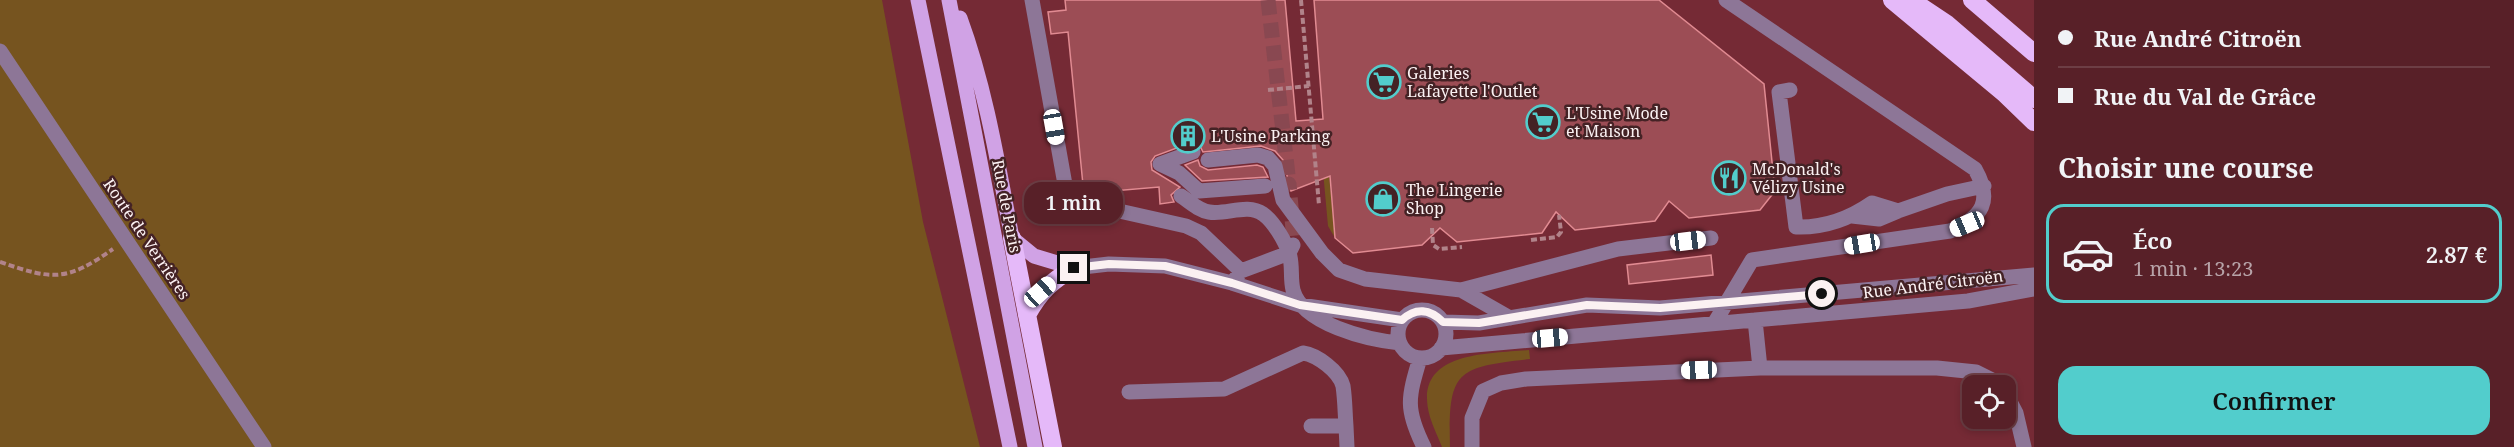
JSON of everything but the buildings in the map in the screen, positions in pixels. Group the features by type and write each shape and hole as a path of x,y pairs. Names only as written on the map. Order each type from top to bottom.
{"highway":[{"path":"1892,0 2004,93 2034,122"},
{"path":"1911,0 1947,24 2034,99"},
{"path":"1972,0 1997,19"},
{"path":"1978,0 2034,52"},
{"path":"1012,238 1053,447"},
{"path":"1027,315 1040,292 1054,279 1074,268"}],"main road":[{"path":"918,0 1010,447"},
{"name":"Rue de Paris","path":"949,0 1035,447"},
{"path":"954,0 971,48 995,148 1012,238 1034,255 1074,268"}],"street":[{"path":"1032,0 1066,190 1076,199 1088,204 1186,226 1201,233 1237,277"},
{"path":"1715,322 1752,260 1950,231 1967,224 1980,212 1985,198 1984,186 1975,170 1726,0"},
{"name":"Route de Verrières","path":"0,51 264,447"},
{"path":"1790,90 1779,92 1796,227 1811,228 1852,216 1872,202 1898,211 1947,194 1984,186"},
{"path":"1193,152 1160,164 1179,173 1199,191 1265,186"},
{"path":"1208,160 1258,155 1268,158 1275,166 1283,200 1323,254 1339,270 1365,279 1461,290 1618,249 1711,238"},
{"path":"1181,196 1206,212 1244,210 1263,214 1292,247 1293,290 1300,305"},
{"path":"1237,277 1292,247"},
{"path":"1074,268 1109,264 1165,266 1237,277 1300,305 1320,321 1369,337 1400,343"},
{"name":"Rue André Citroën","path":"1443,322 1479,323 1587,305 1660,308 2034,275"},
{"path":"1423,287 1424,310"},
{"name":"Rue André Citroën","path":"1441,348 1968,301 2034,289"},
{"path":"1461,290 1510,318"},
{"path":"1300,305 1402,320 1416,311 1424,310 1436,315 1443,322 1446,339 1441,348 1433,356 1420,358 1408,354 1400,343 1398,335 1402,320"},
{"path":"1755,320 1760,368"},
{"path":"1129,392 1224,389 1303,353 1312,355 1321,359 1342,384 1347,447"},
{"path":"1420,358 1409,405 1411,422 1424,447"},
{"path":"1472,447 1472,418 1476,403 1483,391 1501,383 1569,376 1760,368 1937,369 1976,372 1982,375"},
{"path":"2016,413 2024,447"},
{"path":"1311,426 1346,426"}],"path":[{"path":"1301,0 1319,205"},
{"path":"1268,90 1309,86"},
{"path":"1531,240 1557,237 1561,232 1559,215"},
{"path":"1432,228 1433,245 1439,249 1462,247"},
{"path":"0,262 35,274 65,276 89,266 126,241"}],"shaded area":[{"path":"0,0 882,0 923,222 980,447 0,447"},
{"path":"1320,138 1329,174 1335,238 1328,226"},
{"path":"1529,350 1530,359 1486,365 1472,370 1462,378 1455,388 1451,402 1450,447 1442,447 1430,417 1427,395 1432,379 1442,368 1457,360 1493,353"}],"tunnel":[{"path":"1268,0 1289,184"},
{"path":"1280,185 1289,184 1294,241"}],"place":[{"name":"Galeries Lafayette l'Outlet","path":"1384,82"},
{"name":"L'Usine Mode et Maison","path":"1543,122"},
{"name":"L'Usine Parking","path":"1188,136"},
{"name":"McDonald's Vélizy Usine","path":"1729,178"},
{"name":"The Lingerie Shop","path":"1383,199"}],"route":[{"path":"1074,268 1109,264 1165,266 1232,283 1300,305 1402,320 1416,311 1424,310 1436,315 1443,322 1479,323 1557,308 1587,305 1660,308 1822,294"}]}
